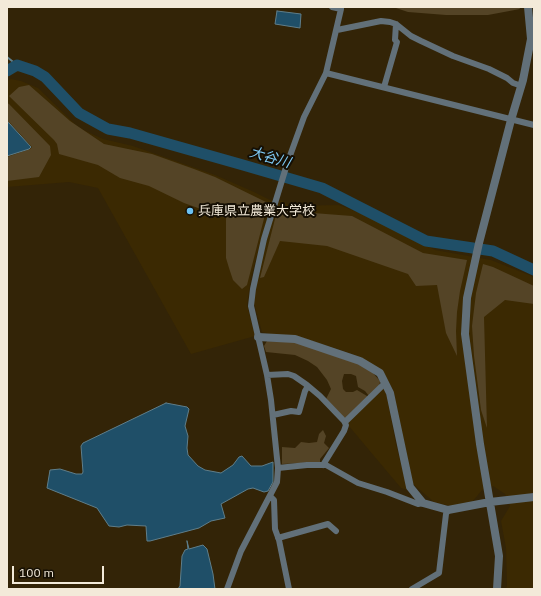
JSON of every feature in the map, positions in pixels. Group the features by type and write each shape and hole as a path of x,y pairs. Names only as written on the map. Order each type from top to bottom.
{"street":[{"path":"227,589 241,551 277,482 278,468 273,415 267,375 251,306 253,289 264,239 286,167 304,117 326,73 341,9 332,7"},
{"path":"497,589 499,556 480,444 464,334 467,298 479,243 511,120 522,86 531,39 528,7"},
{"path":"337,30 381,21 396,24 421,42 453,56 489,69 508,78 513,83 522,86"},
{"path":"384,87 397,42 395,40 396,24"},
{"path":"326,73 534,125"},
{"path":"258,338 295,339 360,361 380,374 390,393 410,487 423,502 448,510 490,502 534,497"},
{"path":"267,375 288,374 294,376 320,396 345,422 346,425 344,431 323,465"},
{"path":"345,422 382,386 386,384"},
{"path":"273,415 291,411 299,412 308,386"},
{"path":"278,468 326,465 358,483 418,504 423,502"},
{"path":"270,496 274,500 274,521 289,589"},
{"path":"412,589 439,573 446,514 448,510"},
{"path":"278,538 328,524 336,531"}],"shaded area":[{"path":"393,7 519,7 520,9 488,15 446,15 408,12"},
{"name":"兵庫県立農業大学校","path":"11,79 21,81 38,88 79,128 103,139 133,146 215,175 272,201 251,277 247,305 255,336 191,354 98,188 69,182 7,187 7,81"},
{"path":"29,85 70,121 104,144 152,154 194,169 215,177 268,203 247,285 242,289 233,280 229,268 226,258 226,218 184,203 149,186 120,178 98,165 59,154 57,144 54,140 9,96 19,87"},
{"path":"7,103 50,146 51,155 39,177 7,181 7,157 32,147 10,123 7,122"},
{"path":"281,200 290,206 339,205 363,214 435,250 491,260 534,277 534,589 506,589 506,548 501,521 510,506 505,494 493,486 482,490 473,501 451,506 434,502 413,484 393,389 383,373 366,360 350,353 293,335 275,335 262,332 254,303 258,274 276,203"},
{"path":"278,207 287,211 352,216 423,253 467,260 457,312 457,356 446,333 437,285 416,286 408,274 327,246 280,241 264,277 260,278"},
{"path":"483,264 493,267 534,286 534,304 505,300 484,317 487,428 481,410 474,356 472,326 476,293"},
{"path":"267,341 294,342 362,365 372,372 380,381 379,388 369,396 365,391 358,387 356,376 344,374 342,381 343,389 346,392 353,392 357,390 367,396 367,400 346,420 326,399 331,389 327,380 317,367 295,355 266,352 264,346"},
{"path":"381,389 385,389 396,445 408,490 401,488 348,425 348,421"},
{"path":"323,430 326,436 324,443 329,448 320,459 320,462 282,464 282,447 295,448 301,442 317,442 319,434"}],"water":[{"path":"277,11 301,14 300,28 275,24"},
{"path":"7,122 31,147 29,149 7,156"},
{"path":"166,403 187,407 189,409 185,426 188,436 188,455 198,466 205,470 221,473 233,465 239,457 242,456 251,466 262,466 273,462 273,482 268,491 264,492 253,488 248,489 221,504 225,518 211,521 199,528 147,541 146,526 109,526 97,508 47,488 50,470 60,469 76,474 82,474 81,446 83,443"},
{"path":"187,541 189,549 203,545 207,549 215,589 178,589 180,586 182,556 185,550 188,549"}],"waterway":[{"path":"7,57 17,65"},
{"name":"大谷川","path":"7,71 17,65 35,71 45,77 79,113 108,129 130,133 322,188 426,241 493,251 534,270"}],"place":[{"name":"兵庫県立農業大学校","path":"190,211"}]}
